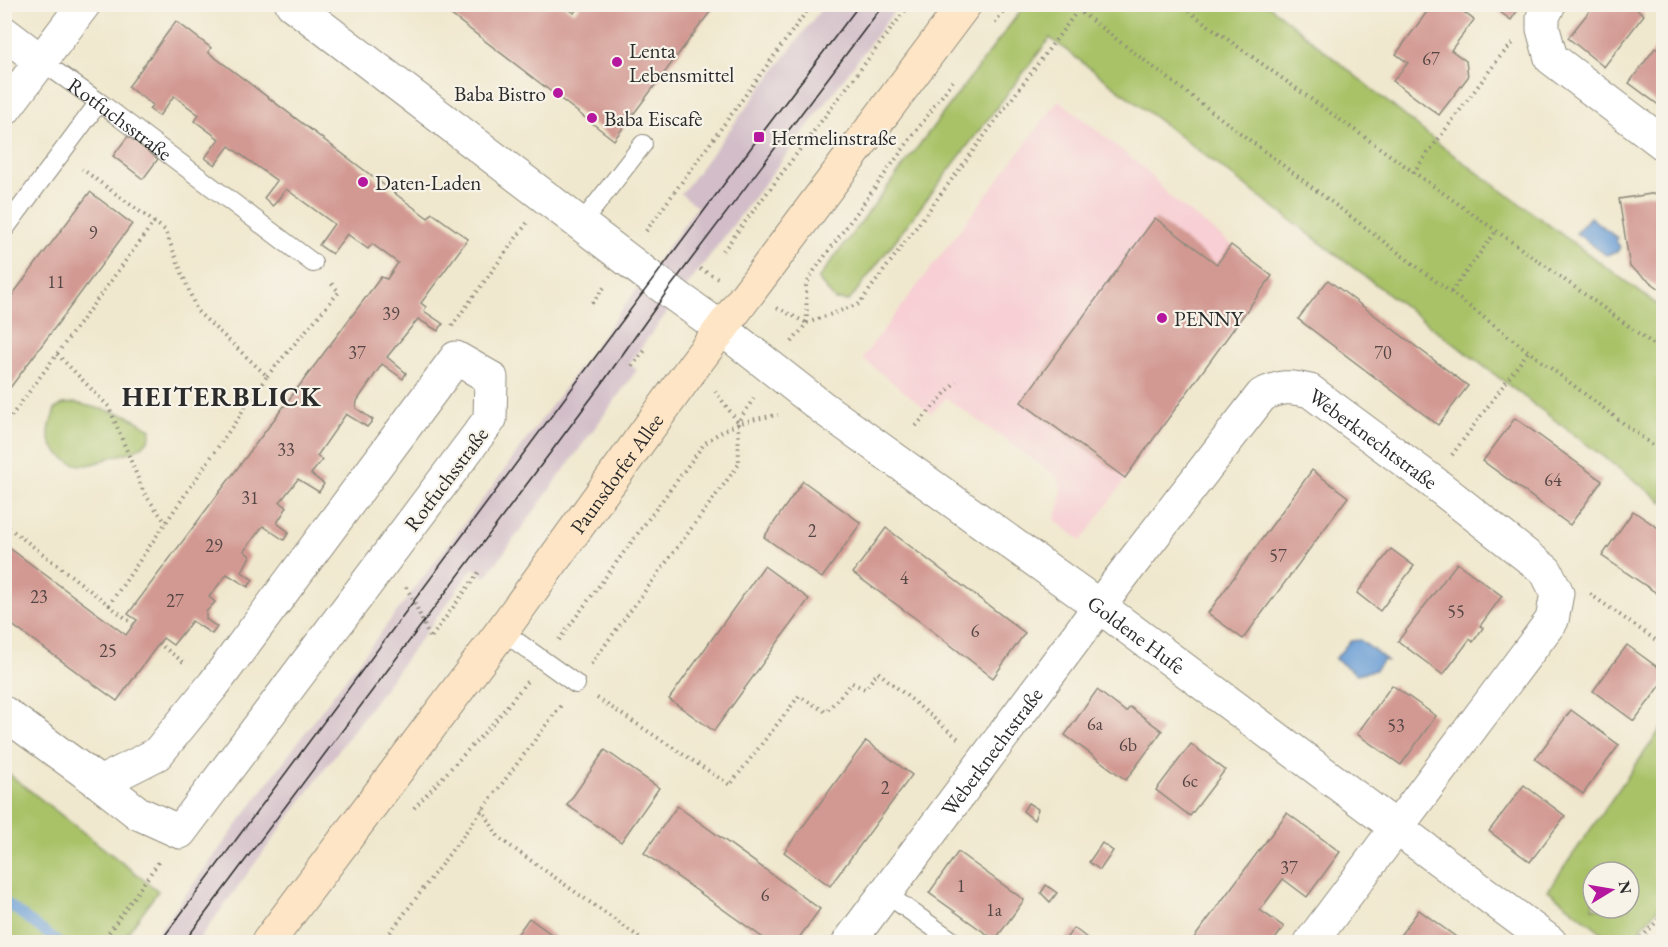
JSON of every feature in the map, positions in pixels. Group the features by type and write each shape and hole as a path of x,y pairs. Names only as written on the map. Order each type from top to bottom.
{"main road":[{"name":"Paunsdorfer Allee","path":"268,942 502,631 722,328 965,4"}],"street":[{"path":"4,110 84,4"},
{"path":"292,4 654,280 722,328"},
{"path":"1546,11 1543,29 1551,58 1664,144"},
{"name":"Rotfuchsstraße","path":"4,33 41,61"},
{"name":"Goldene Hufe","path":"722,328 823,408 1099,606 1550,942"},
{"path":"100,783 157,754 214,684 456,358"},
{"name":"Rotfuchsstraße","path":"180,832 490,419 491,378 456,358"},
{"name":"Weberknechtstraße","path":"849,942 1099,606 1262,395 1275,389 1291,387 1310,391 1546,571 1557,593"},
{"path":"1311,942 1552,620 1557,593"},
{"path":"4,713 138,813 180,832"}],"lane":[{"name":"Rotfuchsstraße","path":"41,61 313,263"},
{"path":"4,231 99,102"},
{"path":"581,224 643,144"},
{"path":"502,631 576,684"},
{"path":"885,893 954,942"}],"path":[{"path":"641,238 812,4"},
{"path":"723,251 910,4"},
{"path":"995,24 1009,4"},
{"path":"960,71 814,271 806,285 807,323 859,304 1082,4"},
{"path":"1179,4 1664,352"},
{"path":"1078,10 1664,454"},
{"path":"1413,173 1499,58 1518,36 1546,11"},
{"path":"62,154 165,230 197,311 267,376"},
{"path":"456,358 449,330 545,197"},
{"path":"4,426 154,222"},
{"path":"1451,292 1497,230"},
{"path":"110,605 267,376 339,292 313,263"},
{"path":"632,366 647,348"},
{"path":"1432,482 1528,352"},
{"path":"57,354 109,407 144,493 166,524"},
{"path":"916,426 956,381"},
{"path":"406,817 496,720 544,660 704,444 721,430 738,422 774,416"},
{"path":"4,524 134,624"},
{"path":"367,583 396,604 406,586 430,639 479,572"},
{"path":"1557,593 1592,594 1664,646"},
{"path":"576,684 730,785 799,696 826,712 852,683 865,690 878,672 984,760"},
{"path":"482,809 499,838 646,942"},
{"path":"102,942 180,832"},
{"path":"1637,942 1664,914"}],"shaded area":[{"path":"824,5 899,5 629,363 637,370 486,577 473,568 197,942 151,942 315,719 486,495 697,207 681,194"},
{"path":"1059,100 1145,169 1170,197 1272,276 1081,541 1055,520 1061,499 1058,477 946,398 931,413 862,358"}],"green space":[{"path":"1025,5 1268,5 1443,147 1663,309 1663,502 1050,38 849,301 835,300 818,279"},
{"path":"76,403 126,415 151,429 150,436 144,445 127,453 92,464 82,465 71,462 53,447 49,433 55,409 63,404"},
{"path":"1663,726 1663,903 1633,937 1614,942 1586,920 1641,920 1641,860 1581,860 1581,916 1548,890"},
{"path":"5,771 158,891 121,942 5,942"}],"water":[{"path":"1590,217 1617,238 1616,241 1620,247 1617,252 1606,255 1576,233"},
{"path":"1360,640 1388,661 1383,660 1375,670 1357,674 1335,659 1350,641"}],"building":[{"path":"437,4 562,4 574,13 581,4 716,4 614,140"},
{"path":"1489,4 1522,4 1511,20"},
{"path":"1595,4 1630,4 1644,15 1604,67 1568,38"},
{"path":"1432,5 1454,5 1474,20 1451,50 1466,61 1468,77 1439,115 1393,81 1408,63 1396,54"},
{"path":"176,21 211,48 208,52 405,201 428,218 432,213 468,239 421,303 426,307 424,311 443,324 438,331 418,319 387,357 406,373 403,379 382,364 357,401 356,408 373,420 367,427 346,414 317,456 322,460 311,474 324,484 319,492 298,479 280,502 287,507 277,523 289,532 284,540 263,526 244,551 250,556 242,572 253,580 248,587 227,574 209,597 215,602 206,612 206,619 217,627 212,634 192,621 173,645 163,638 117,701 4,619 4,544 126,635 137,620 128,614 381,277 387,279 398,263 372,244 368,249 347,234 332,254 319,245 334,224 286,189 273,206 264,198 277,181 229,146 215,165 205,158 219,139 195,121 199,115 174,96 159,116 149,109 153,105 128,87"},
{"path":"1655,48 1664,54 1664,109 1629,83"},
{"path":"128,136 158,159 143,179 113,156"},
{"path":"90,192 132,224 4,396 4,306"},
{"path":"1664,192 1664,292 1630,267 1619,199"},
{"name":"PENNY","path":"1155,218 1217,264 1231,245 1272,276 1125,478 1021,402"},
{"path":"1328,280 1468,386 1438,425 1298,319"},
{"path":"1515,418 1602,481 1570,525 1483,461"},
{"path":"1312,470 1348,497 1243,639 1208,613"},
{"path":"803,481 861,523 822,578 764,537"},
{"path":"1633,511 1664,532 1664,598 1602,556"},
{"path":"886,528 1025,633 993,678 853,573"},
{"path":"1391,549 1414,566 1380,611 1357,593"},
{"path":"1457,563 1502,596 1480,626 1483,628 1473,642 1470,639 1443,675 1398,641"},
{"path":"764,566 809,599 714,731 669,699"},
{"path":"1627,645 1664,672 1664,681 1634,721 1593,691"},
{"path":"1392,685 1436,716 1401,765 1357,734"},
{"path":"1097,690 1126,712 1130,707 1162,731 1126,780 1065,735"},
{"path":"1571,710 1619,745 1583,794 1535,759"},
{"path":"866,741 912,775 830,886 784,852"},
{"path":"1191,744 1225,770 1190,816 1156,790"},
{"path":"605,750 659,788 621,842 567,805"},
{"path":"1524,785 1565,816 1530,862 1489,831"},
{"path":"1028,803 1038,809 1034,820 1023,811"},
{"path":"677,806 820,909 796,942 769,942 644,853"},
{"path":"1287,813 1340,852 1307,897 1283,879 1260,910 1284,927 1273,942 1191,942"},
{"path":"1102,843 1113,851 1100,870 1089,862"},
{"path":"958,852 1024,900 995,940 929,893"},
{"path":"1046,885 1057,893 1050,902 1041,893"},
{"path":"1419,910 1463,942 1395,942"},
{"path":"529,918 562,942 512,942"},
{"path":"1074,928 1092,942 1063,942"}],"waterway":[{"path":"4,901 58,942"}],"tram line":[{"path":"160,942 860,4"},
{"path":"184,942 601,385 668,290 884,4"}],"place":[{"name":"Lenta Lebensmittel","path":"617,62"},
{"name":"Baba Bistro","path":"558,93"},
{"name":"Baba Eiscafè","path":"592,118"},
{"name":"Hermelinstraße","path":"759,137"},
{"name":"Daten-Laden","path":"363,182"},
{"name":"PENNY","path":"1162,318"}],"district":[{"name":"HEITERBLICK","path":"222,396"}]}
